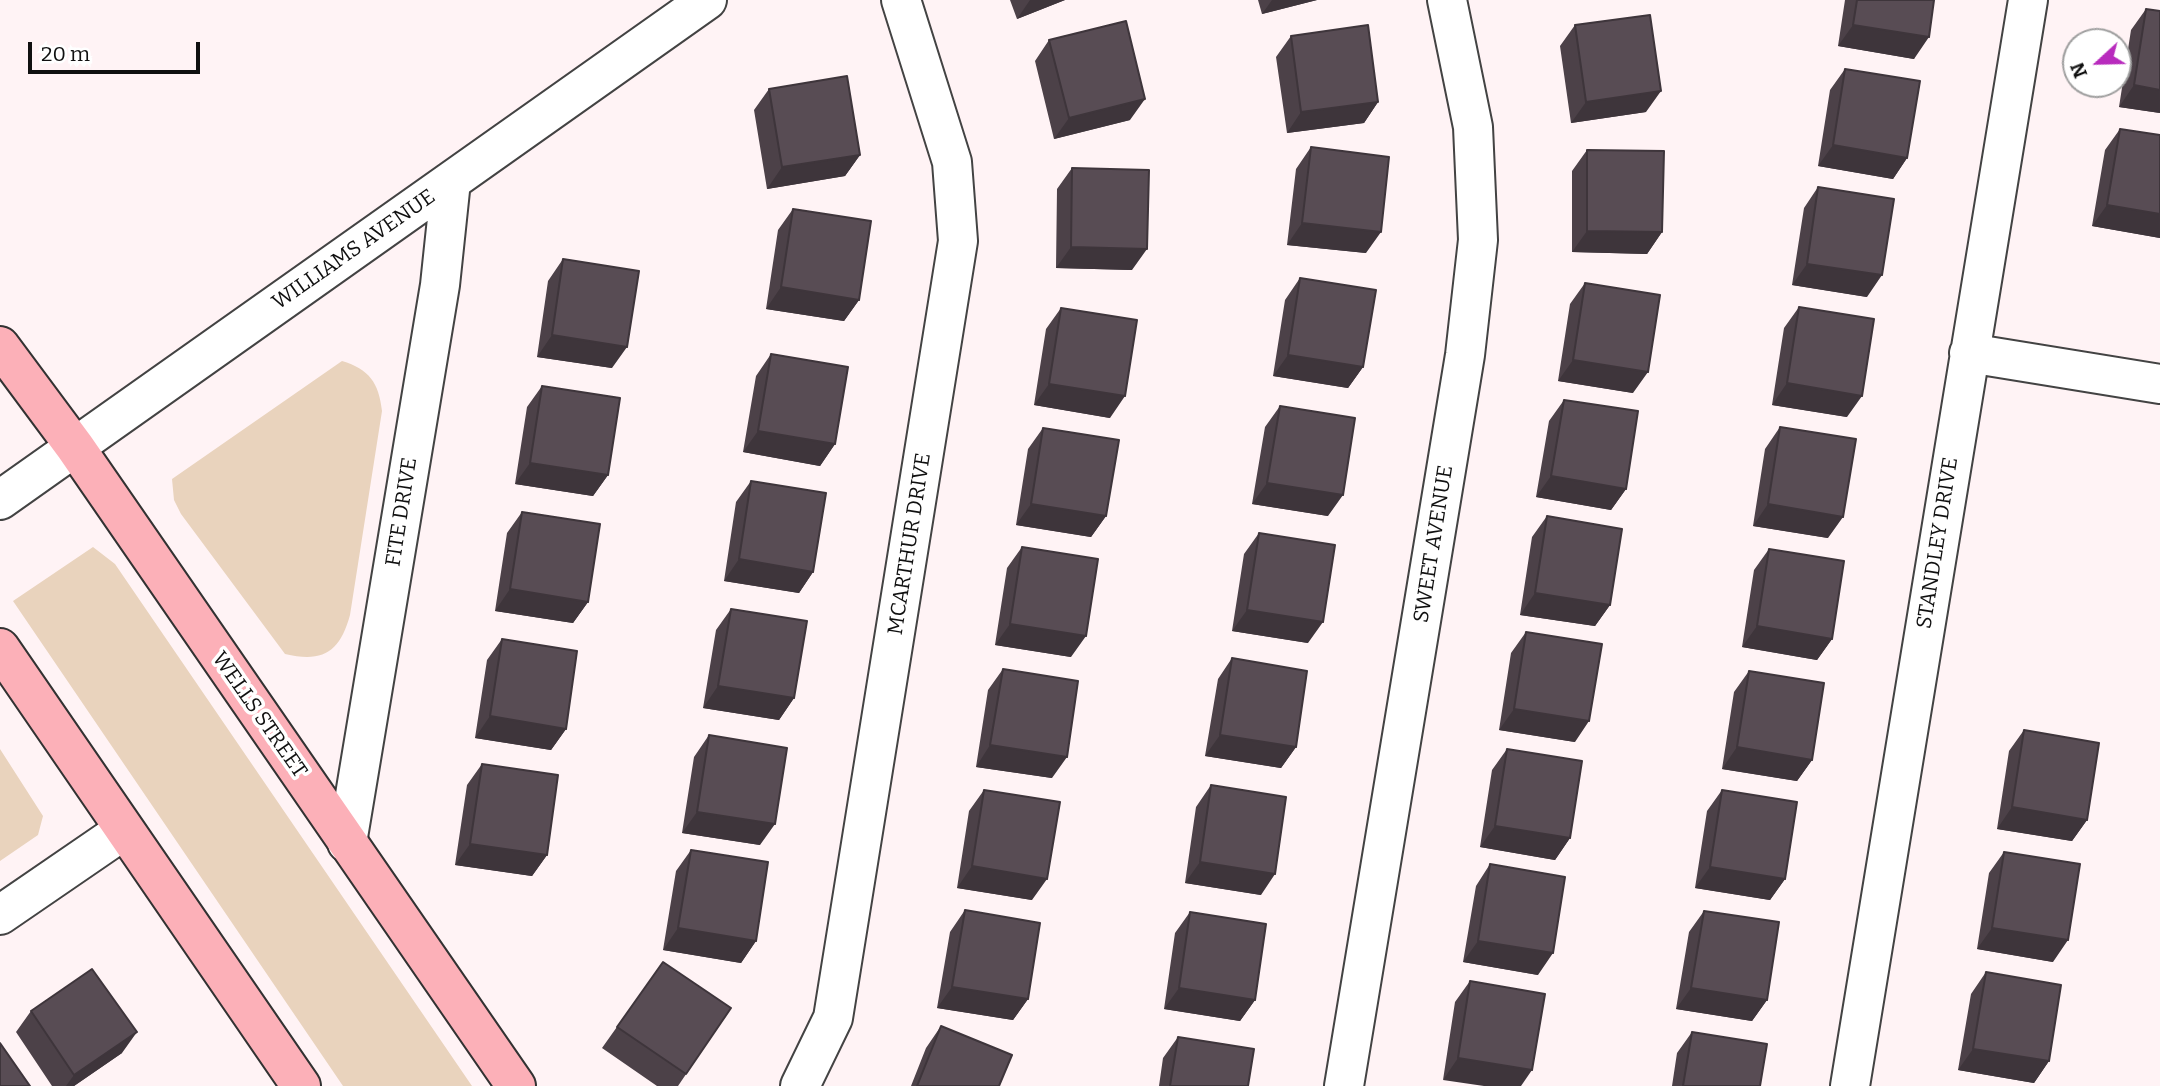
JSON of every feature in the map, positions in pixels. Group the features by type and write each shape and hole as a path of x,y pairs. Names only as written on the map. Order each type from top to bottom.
{"street":[{"name":"WILLIAMS AVENUE","path":"0,500 707,0"},
{"name":"MCARTHUR DRIVE","path":"800,1086 833,1018 958,241 952,162 901,0"},
{"name":"SWEET AVENUE","path":"1344,1086 1462,369 1478,240 1473,127 1447,0"},
{"name":"STANDLEY DRIVE","path":"1850,1086 2028,0"},
{"name":"FITE DRIVE","path":"347,843 440,285 451,181"},
{"name":"WELLS STREET","path":"0,346 75,447 516,1086"},
{"path":"1969,353 2160,384"},
{"path":"0,648 300,1086"},
{"path":"0,915 124,830"}],"shaded area":[{"path":"342,361 359,368 371,379 378,392 382,411 350,615 341,638 328,652 310,657 285,654 181,514 174,500 172,479"},
{"path":"93,547 115,564 472,1086 343,1086 13,601"},
{"path":"0,749 43,816 38,835 0,861"}],"building":[{"path":"1857,0 1934,0 1929,37 1853,25"},
{"path":"2146,9 2160,11 2160,90 2134,85"},
{"path":"1650,15 1661,91 1586,102 1575,25"},
{"path":"1126,21 1145,99 1069,118 1049,40"},
{"path":"1368,25 1378,102 1301,112 1291,36"},
{"path":"1845,69 1920,81 1907,158 1833,145"},
{"path":"847,76 860,155 782,167 769,89"},
{"path":"2120,129 2160,135 2160,214 2107,205"},
{"path":"1311,147 1389,157 1381,232 1302,223"},
{"path":"1587,150 1664,151 1662,232 1587,231"},
{"path":"1072,168 1149,170 1147,249 1071,247"},
{"path":"1818,187 1894,199 1882,275 1807,264"},
{"path":"793,209 871,221 859,300 781,287"},
{"path":"563,259 639,271 627,347 552,335"},
{"path":"1300,278 1376,290 1363,367 1288,355"},
{"path":"1585,283 1660,295 1648,372 1573,360"},
{"path":"1799,307 1874,319 1862,396 1787,383"},
{"path":"1061,308 1137,320 1125,396 1049,384"},
{"path":"771,354 848,367 835,444 758,431"},
{"path":"542,386 620,398 608,475 530,463"},
{"path":"1564,400 1638,411 1626,489 1551,476"},
{"path":"1280,406 1355,418 1343,495 1267,483"},
{"path":"1780,427 1856,439 1843,517 1768,504"},
{"path":"1043,428 1119,440 1106,516 1031,504"},
{"path":"751,481 826,493 813,572 739,559"},
{"path":"522,512 600,524 588,602 510,589"},
{"path":"1547,516 1622,529 1610,605 1535,593"},
{"path":"1259,533 1335,545 1323,622 1247,610"},
{"path":"1022,547 1098,559 1086,636 1010,624"},
{"path":"1769,549 1844,561 1832,639 1757,626"},
{"path":"731,609 807,621 794,698 718,686"},
{"path":"1526,632 1602,644 1589,721 1514,709"},
{"path":"502,639 577,651 566,729 490,716"},
{"path":"1232,658 1307,671 1296,747 1220,735"},
{"path":"1003,669 1078,681 1067,757 990,745"},
{"path":"1749,671 1824,683 1812,760 1737,747"},
{"path":"2024,730 2099,743 2087,820 2012,807"},
{"path":"709,735 787,748 775,824 697,812"},
{"path":"1507,749 1582,761 1570,838 1495,826"},
{"path":"482,764 558,775 547,855 470,844"},
{"path":"1211,785 1286,797 1275,874 1200,862"},
{"path":"984,790 1060,802 1047,879 972,866"},
{"path":"1722,790 1797,802 1785,879 1710,867"},
{"path":"691,850 768,862 756,941 678,928"},
{"path":"2004,852 2080,864 2068,940 1992,928"},
{"path":"1490,864 1565,877 1553,953 1478,941"},
{"path":"965,910 1040,923 1028,999 952,987"},
{"path":"1704,911 1779,922 1767,1000 1691,988"},
{"path":"1190,912 1266,924 1255,1000 1179,988"},
{"path":"663,962 731,1008 686,1074 617,1027"},
{"path":"92,969 137,1032 74,1075 31,1011"},
{"path":"1986,972 2061,985 2049,1061 1973,1049"},
{"path":"1470,981 1545,994 1532,1070 1458,1058"},
{"path":"941,1026 1012,1055 999,1086 917,1086"},
{"path":"1692,1032 1767,1044 1760,1086 1683,1086"},
{"path":"1178,1037 1254,1049 1248,1086 1170,1086"},
{"path":"0,1043 30,1086 0,1086"}]}
